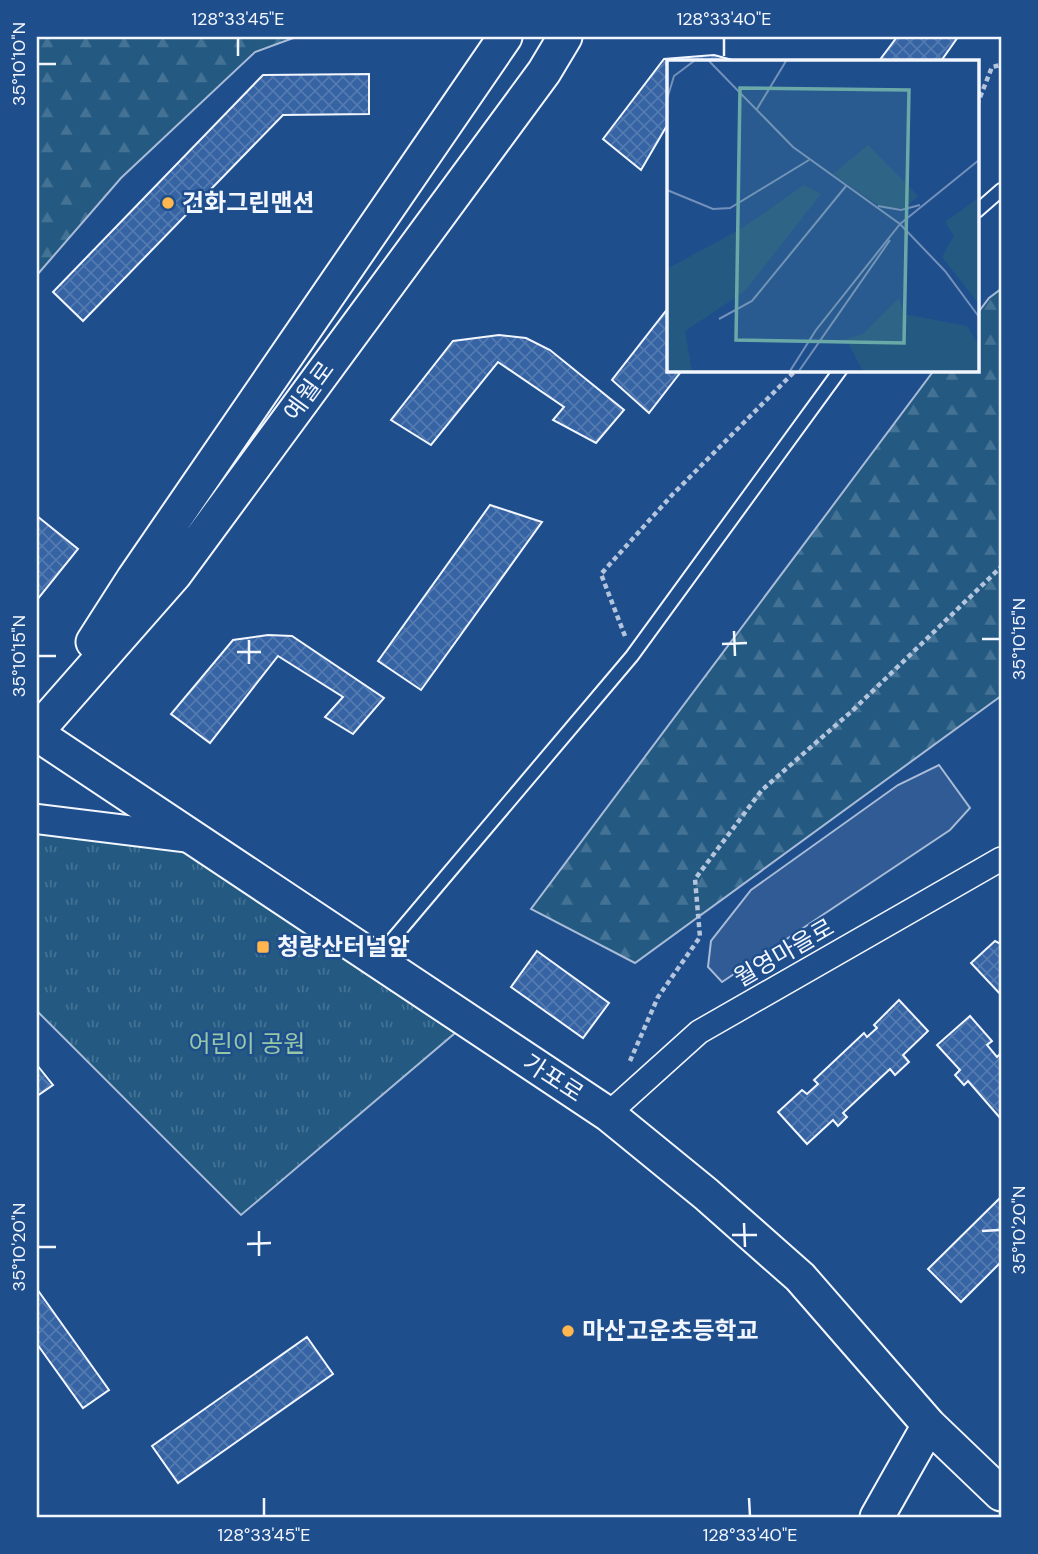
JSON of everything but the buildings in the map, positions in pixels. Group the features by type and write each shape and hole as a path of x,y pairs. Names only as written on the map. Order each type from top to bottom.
{"main road":[{"name":"예월로","path":"37,732 134,578 505,37"},
{"name":"예월로","path":"37,732 175,574 536,83 565,37"},
{"name":"가포로","path":"37,732 191,838 608,1114 706,1194 800,1277 929,1425 1001,1494"},
{"path":"877,1517 929,1425"}],"street":[{"path":"37,819 191,838"},
{"name":"월영마을로","path":"608,1114 699,1032 1001,859"}],"lane":[{"path":"978,210 1001,190"},
{"path":"375,960 632,656 840,371"}],"path":[{"path":"978,102 992,67 1001,65"},
{"path":"632,656 601,574 673,494 795,371"},
{"path":"628,1067 658,997 700,937 695,879 762,790 852,711 1001,567"}],"green space":[{"path":"37,37 296,37 255,52 121,178 37,275"},
{"path":"1001,289 1001,696 635,963 531,909 934,371 978,371 978,313 989,298"},
{"name":"어린이 공원","path":"139,822 455,1033 241,1215 37,1011 37,830"}],"shaded area":[{"path":"939,765 970,808 950,830 722,982 708,967 711,941 751,890 898,785"}],"place":[{"name":"건화그린맨션","path":"168,203"},
{"name":"청량산터널앞","path":"263,947"},
{"name":"마산고운초등학교","path":"568,1331"}]}
